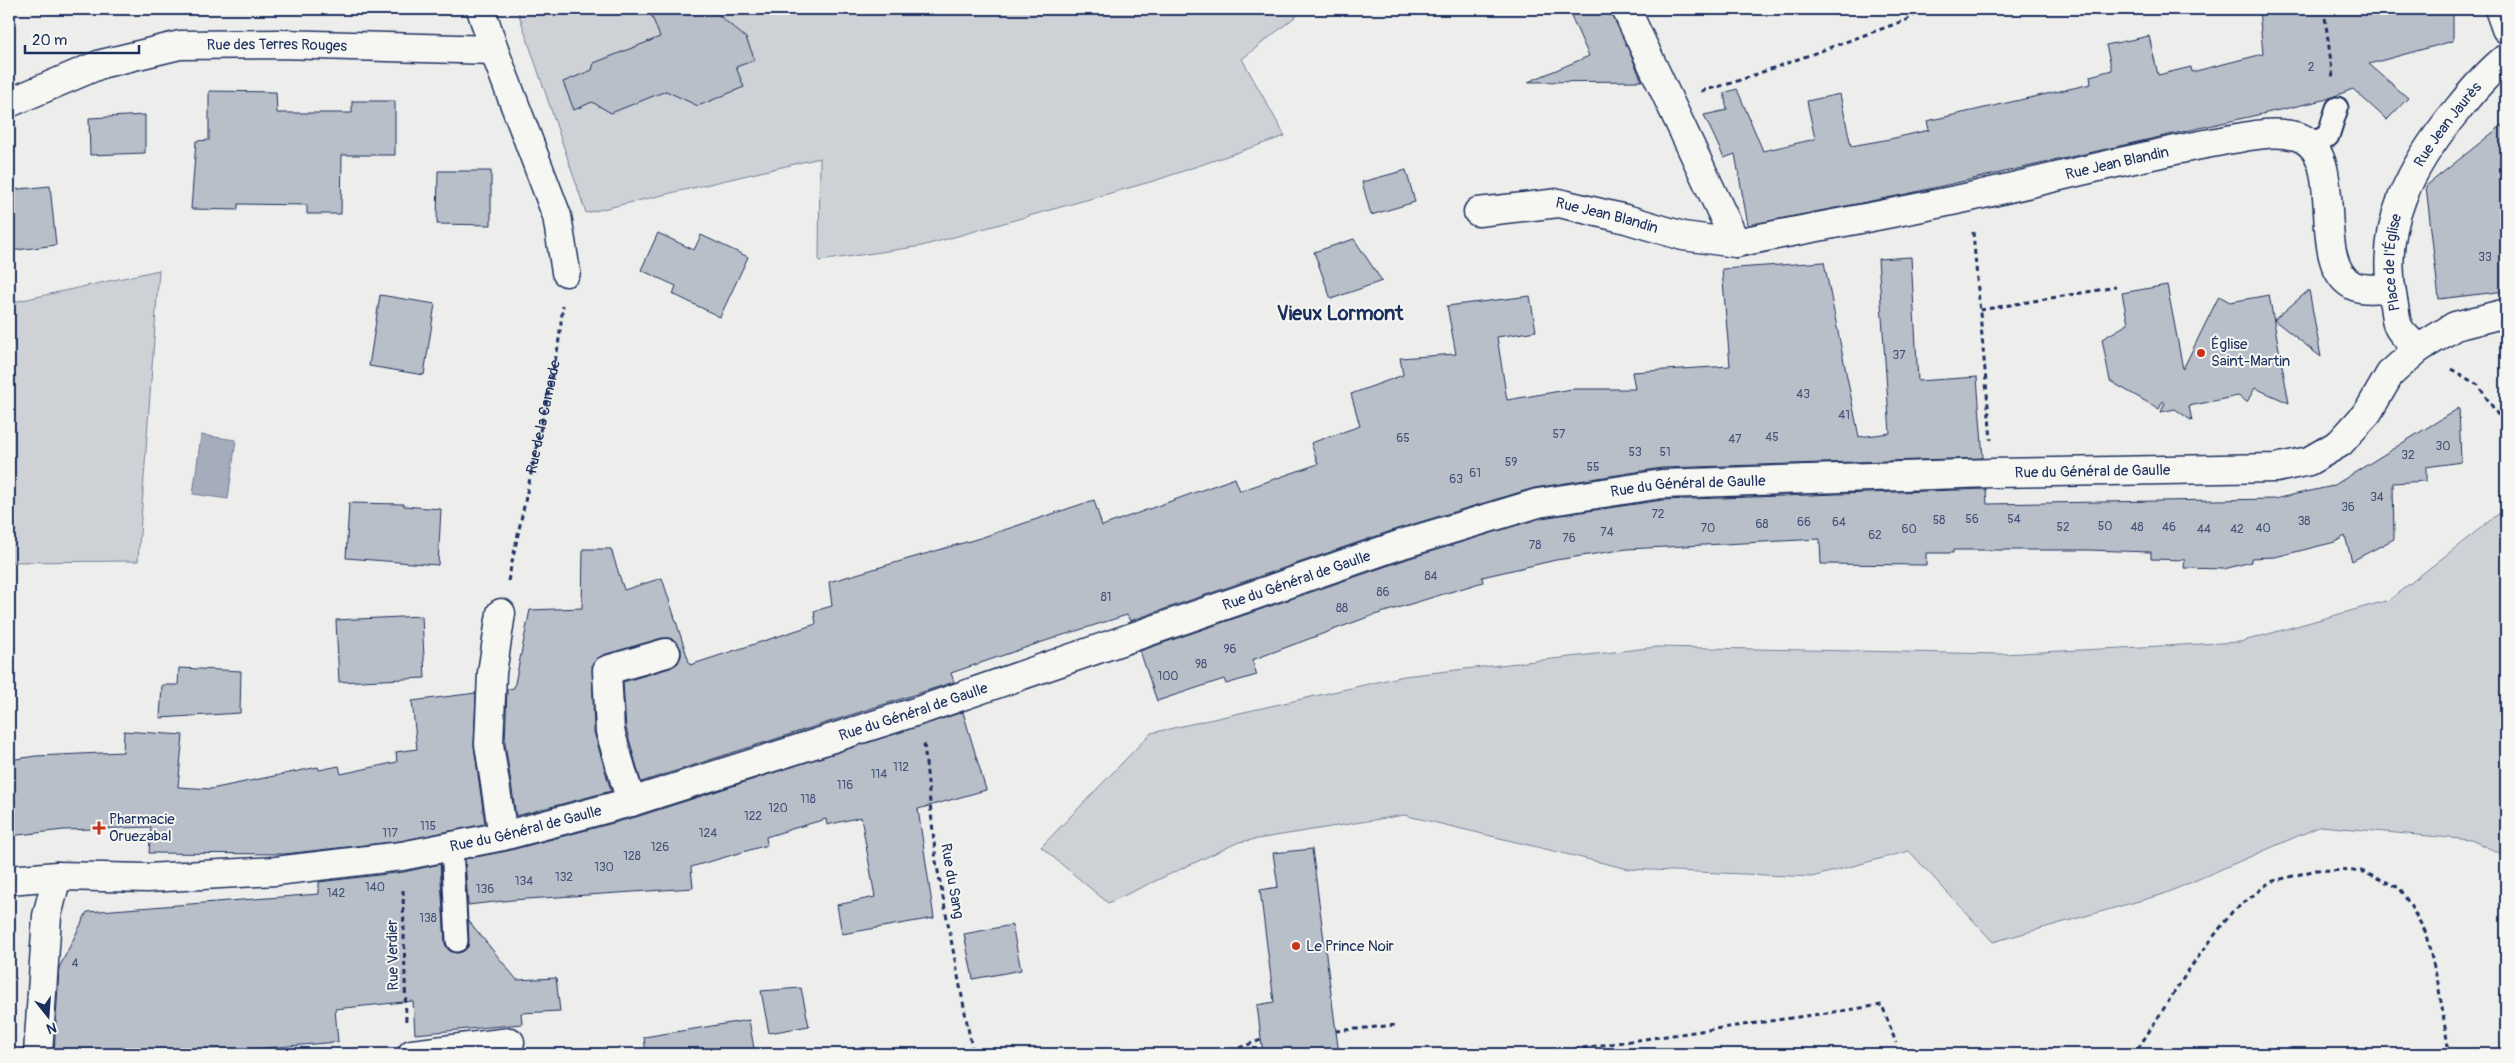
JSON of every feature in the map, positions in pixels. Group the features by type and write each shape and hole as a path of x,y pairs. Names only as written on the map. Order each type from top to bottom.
{"street":[{"path":"481,9 494,50 557,216 566,272"},
{"path":"1626,9 1736,243"},
{"path":"2499,9 2506,29"},
{"name":"Rue des Terres Rouges","path":"9,103 101,64 180,45 280,44 494,50"},
{"name":"Rue Jean Jaurès","path":"2400,200 2412,173 2443,126 2487,73 2506,58"},
{"name":"Rue Jean Blandin","path":"1478,212 1559,203 1626,218 1683,236 1736,243 1969,197 2170,151 2236,139 2281,134 2298,136 2310,144"},
{"path":"2310,144 2322,164 2327,184 2330,245 2335,265 2342,277 2352,285 2364,289 2390,288"},
{"name":"Place de l'Église","path":"2400,200 2392,230 2390,288 2398,328 2418,349"},
{"name":"Rue du Général de Gaulle","path":"9,880 57,876 147,878 276,871 402,856 503,836 631,802 921,710 1405,543 1538,503 1662,484 1993,473 2276,468 2309,461 2340,442 2368,412 2390,374 2418,349 2455,326 2506,313"},
{"path":"501,614 492,672 489,744 503,836"},
{"path":"631,802 610,732 607,670 666,653"},
{"path":"38,1054 47,916 57,876"},
{"path":"412,1054 510,1042"}],"lane":[{"path":"2310,144 2328,136 2337,108"},
{"path":"452,847 457,941"}],"path":[{"path":"1695,93 1732,83 1906,20 1925,9"},
{"path":"2324,9 2337,108"},
{"path":"1969,197 1993,473"},
{"name":"Rue de la Camarde","path":"501,614 558,347 566,272"},
{"path":"1980,310 2116,287"},
{"path":"2418,349 2478,385 2506,427"},
{"name":"Rue du Sang","path":"921,710 936,862 973,1054"},
{"name":"Rue Verdier","path":"402,856 406,1024"},
{"path":"2131,1054 2137,1050 2190,968 2232,912 2270,882 2316,870 2361,871 2400,888 2425,931 2438,983 2448,1046"},
{"path":"1566,1054 1575,1049 1882,1004 1896,1043"},
{"path":"1336,1031 1396,1025"},
{"path":"1222,1054 1261,1040"}],"shaded area":[{"path":"517,9 1305,9 1242,59 1285,136 1157,180 922,246 819,261 820,158 586,213"},
{"path":"159,270 138,561 9,562 9,303"},
{"path":"2506,508 2506,856 2471,840 2321,826 2164,894 1993,942 1909,851 1812,877 1628,869 1404,815 1239,842 1108,903 1041,847 1151,733 1404,676 1657,647 2002,654 2240,642 2389,600"}],"water":[{"path":"201,435 236,440 228,499 193,494"}],"building":[{"path":"649,9 701,9 714,11 746,38 755,60 736,67 744,87 698,106 666,91 611,113 592,102 574,110 563,82 592,70 594,63 660,37"},
{"path":"1568,9 1611,9 1642,81 1528,82 1589,56"},
{"path":"2259,9 2453,9 2453,41 2369,64 2408,98 2387,120 2353,89 2324,100 1902,195 1748,225 1735,154 1724,158 1704,115 1727,110 1724,93 1737,89 1763,151 1815,139 1807,101 1840,94 1851,146 1890,139 1929,130 1927,121 2091,84 2090,76 2112,70 2106,45 2149,36 2158,75 2191,67 2192,72 2263,54"},
{"path":"209,91 276,92 277,113 352,113 352,101 395,101 395,155 342,155 341,214 307,214 307,205 238,204 238,210 191,209 196,141 209,140"},
{"path":"145,115 145,153 90,155 89,118"},
{"path":"2506,122 2506,291 2439,299 2426,186"},
{"path":"1406,170 1415,202 1371,215 1362,182"},
{"path":"438,171 491,171 491,225 437,224"},
{"path":"50,186 56,245 9,251 9,190"},
{"path":"658,233 694,250 701,235 748,257 720,317 673,294 676,286 641,270"},
{"path":"1354,239 1382,281 1331,299 1314,252"},
{"path":"1911,257 1918,381 1977,377 1983,458 1661,468 1534,488 1400,528 1130,621 1127,615 1057,637 951,673 954,682 641,782 626,728 623,682 670,668 678,663 681,649 677,642 670,638 662,638 603,655 592,664 594,732 611,791 516,816 505,743 507,689 514,688 530,610 582,608 583,549 611,549 624,590 662,578 690,665 816,624 814,611 832,606 829,582 980,538 1094,500 1102,526 1235,478 1240,491 1318,464 1311,443 1360,426 1351,394 1403,375 1400,358 1456,354 1447,306 1530,296 1536,331 1497,337 1507,400 1572,389 1635,389 1632,372 1730,366 1722,269 1824,262 1859,437 1890,433 1878,259"},
{"name":"Église Saint-Martin","path":"2167,285 2183,369 2219,296 2230,302 2269,295 2289,403 2255,388 2247,402 2238,396 2189,406 2192,421 2175,409 2161,412 2165,403 2163,401 2159,409 2110,381 2102,339 2128,324 2122,293"},
{"path":"2309,290 2321,357 2274,320"},
{"path":"380,295 435,304 424,375 369,366"},
{"path":"2459,408 2461,462 2426,467 2426,481 2393,483 2394,539 2352,561 2345,536 2335,542 2275,557 2251,558 2251,562 2224,569 2184,568 2185,560 2151,559 2151,552 2088,550 1953,550 1953,553 1926,553 1926,565 1821,564 1820,539 1627,549 1556,560 1482,577 1483,582 1368,617 1252,660 1257,675 1226,684 1224,679 1157,701 1140,651 1410,558 1541,518 1663,500 1986,489 1987,504 2274,499 2333,486"},
{"path":"349,503 404,504 404,506 441,509 438,565 346,558"},
{"path":"422,616 425,678 339,682 336,620"},
{"path":"179,668 241,671 240,713 160,718 162,685 178,685"},
{"path":"476,693 474,746 485,824 400,841 284,854 149,853 151,827 64,830 9,836 9,760 36,756 123,752 124,731 183,735 178,787 211,789 318,767 319,770 339,766 341,774 397,762 396,752 417,749 412,701"},
{"path":"963,712 986,790 918,809 934,918 842,934 837,905 875,897 861,817 827,825 826,819 795,828 766,837 767,845 691,867 693,888 512,900 468,905 465,859 507,851 636,817"},
{"name":"Le Prince Noir","path":"1312,849 1339,1054 1263,1054 1257,1005 1274,1002 1260,890 1278,887 1273,853"},
{"path":"440,864 447,948 457,953 468,947 468,920 517,980 556,978 560,1011 521,1013 522,1024 415,1034 413,1001 335,1009 338,1042 193,1054 54,1054 59,968 87,912 319,894 319,882 404,872"},
{"path":"1012,925 1021,970 973,979 964,934"},
{"path":"801,988 809,1026 769,1033 761,991"},
{"path":"749,1020 755,1054 646,1054 644,1037"}],"place":[{"name":"Église Saint-Martin","path":"2201,353"},
{"name":"Pharmacie Oruezabal","path":"99,828"},
{"name":"Le Prince Noir","path":"1296,946"}],"district":[{"name":"Vieux Lormont","path":"1340,313"}]}
